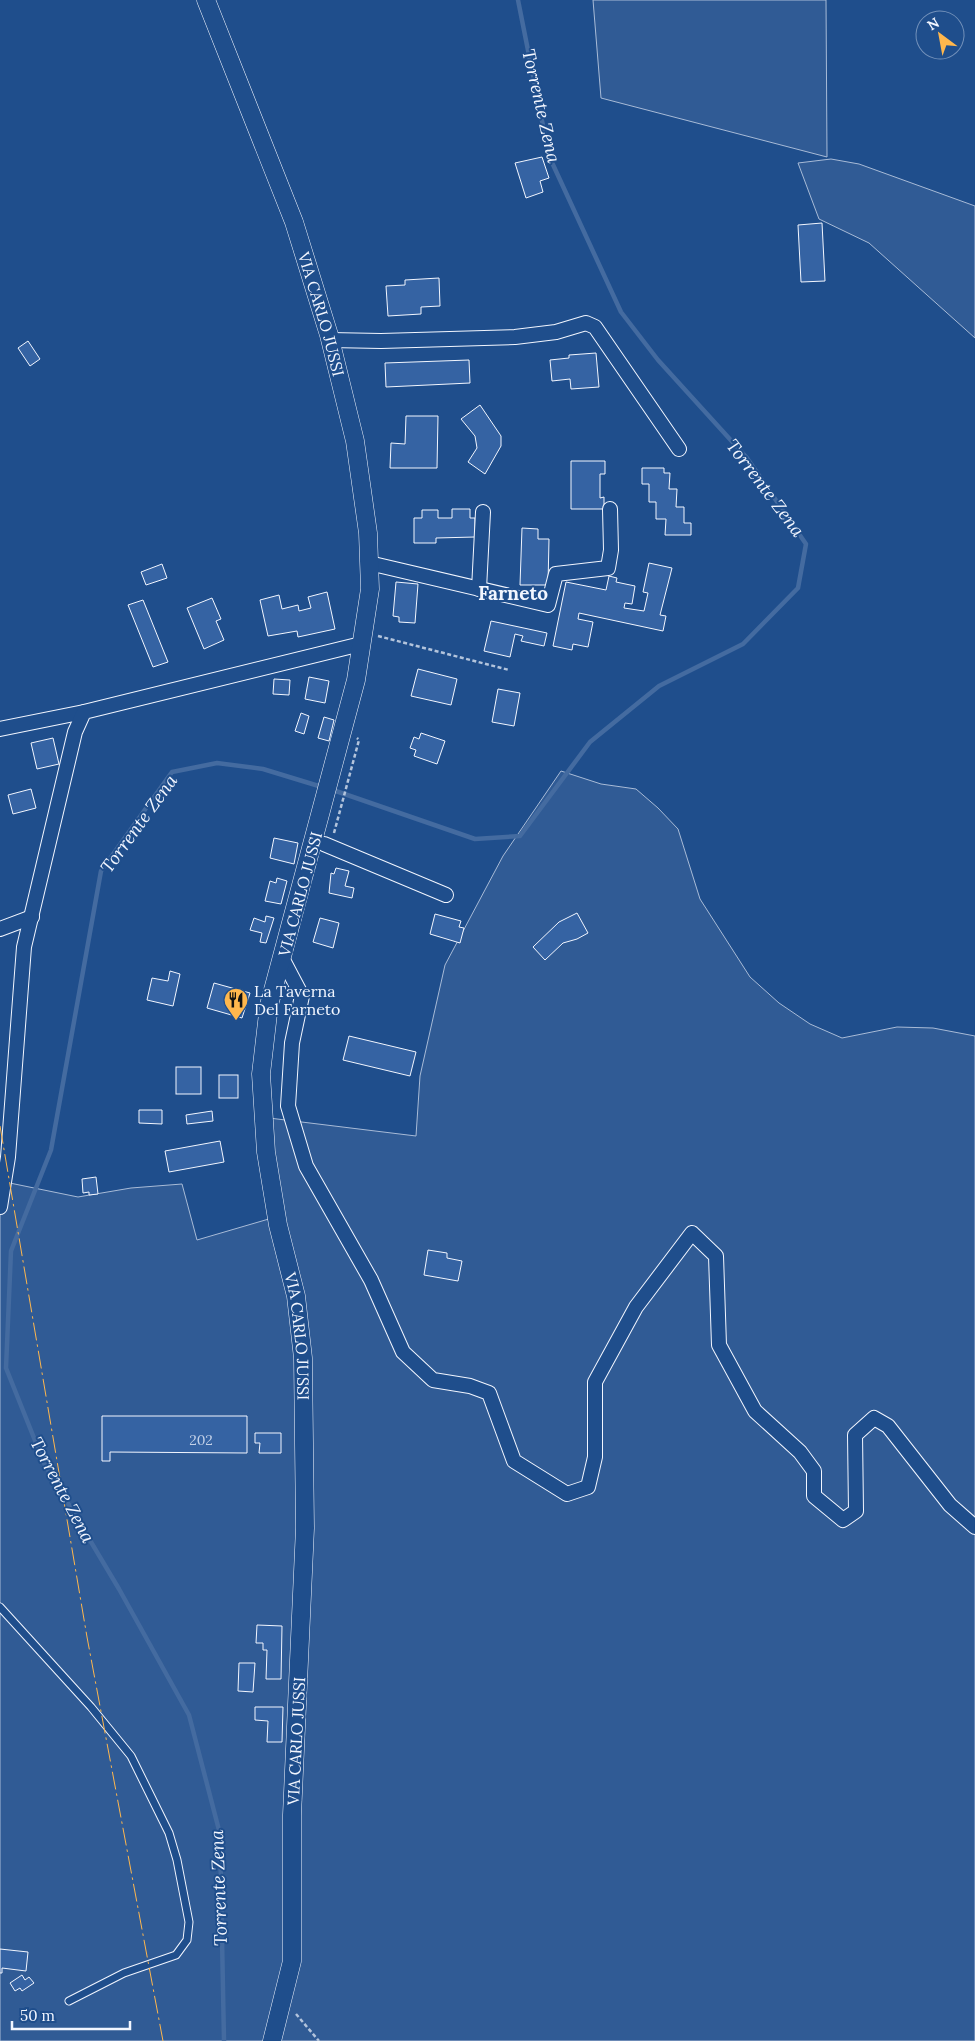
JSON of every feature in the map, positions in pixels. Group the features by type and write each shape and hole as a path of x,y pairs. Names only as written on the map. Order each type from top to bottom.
{"street":[{"name":"VIA CARLO JUSSI","path":"206,0 294,222 330,340 355,441 368,533 370,589 369,640 356,680 320,822 269,1005 261,1074 266,1152 278,1225 296,1296 303,1358 305,1528 292,1815 292,1961 272,2041"},
{"path":"330,340 381,341 515,337 556,332 586,323 595,327 679,449"},
{"path":"369,563 548,605 556,574 608,568 611,550 610,509"},
{"path":"479,589 483,512"},
{"path":"0,729 84,712 369,640"},
{"path":"0,1206 8,1157 24,947 75,732 84,712"},
{"path":"324,844 446,895"},
{"path":"0,929 32,918"},
{"path":"282,958 302,996 292,1043 288,1106 306,1166 371,1280 403,1352 433,1380 470,1386 489,1394 514,1461 567,1494 588,1487 596,1458 595,1382 636,1307 692,1232 716,1256 719,1345 755,1411 800,1452 814,1471 814,1496 843,1520 856,1510 855,1435 874,1418 888,1426 950,1505 975,1527"}],"lane":[{"path":"0,1607 91,1707 131,1756 169,1833 177,1860 189,1922 187,1940 176,1955 124,1973 69,2001"}],"path":[{"path":"369,640 509,670"},
{"path":"334,832 354,760"},
{"path":"284,1999 319,2041"}],"shaded area":[{"path":"593,0 826,0 827,157 601,98"},
{"path":"831,159 859,164 975,206 975,338 869,243 819,219 798,163"},
{"path":"561,771 601,784 636,789 658,808 678,829 700,899 750,977 779,1003 810,1024 842,1038 897,1027 933,1028 975,1036 975,2041 0,2041 0,1181 78,1197 131,1188 182,1184 197,1240 279,1216 269,1118 416,1136 420,1076 445,965 503,856"}],"building":[{"path":"542,157 549,178 540,181 543,192 526,198 515,163"},
{"path":"822,223 825,281 801,282 798,225"},
{"path":"439,278 440,306 421,307 421,314 388,316 386,286 405,285 405,280"},
{"path":"28,341 40,359 30,366 18,348"},
{"path":"596,353 599,387 571,389 570,379 552,381 550,360 569,358 569,355"},
{"path":"469,360 470,383 386,387 385,363"},
{"path":"480,405 501,436 501,446 485,474 468,462 477,448 475,436 461,419"},
{"path":"406,416 438,416 437,468 390,468 391,443 405,444"},
{"path":"571,461 605,461 605,474 600,474 600,498 604,497 604,509 571,509"},
{"path":"642,468 664,468 664,473 670,473 669,489 677,489 676,507 684,507 684,523 691,523 691,535 665,535 666,519 656,519 656,502 649,502 649,484 642,484"},
{"path":"452,509 470,509 470,518 475,518 475,537 436,538 436,543 414,543 414,518 422,518 422,510 438,510 438,518 452,518"},
{"path":"522,528 538,529 538,539 549,539 548,585 520,585"},
{"path":"649,563 672,568 660,615 666,616 663,631 579,613 578,619 593,622 588,647 573,644 572,650 553,646 566,582 606,590 609,576 617,578 616,582 635,586 632,604 625,603 624,608 644,611 648,593 643,592"},
{"path":"162,564 167,578 146,585 141,572"},
{"path":"396,582 418,584 415,623 399,622 399,617 393,616"},
{"path":"327,592 335,629 298,637 297,631 268,636 260,600 279,595 282,609 298,605 299,611 311,608 308,597"},
{"path":"212,598 221,619 216,621 224,640 204,649 187,608"},
{"path":"143,600 168,662 153,667 128,605"},
{"path":"491,621 547,633 544,646 521,641 523,636 515,634 510,657 484,651"},
{"path":"418,669 457,679 451,705 411,696"},
{"path":"309,677 329,681 325,703 305,699"},
{"path":"274,679 290,680 289,695 273,694"},
{"path":"498,689 520,693 514,726 492,722"},
{"path":"301,713 309,716 304,734 295,731"},
{"path":"324,717 334,720 329,741 318,738"},
{"path":"421,733 445,741 437,764 414,756 416,750 410,748 414,737 419,739"},
{"path":"53,738 59,764 37,769 31,743"},
{"path":"31,789 36,808 13,814 8,795"},
{"path":"274,838 298,843 294,864 270,858"},
{"path":"336,868 349,871 345,886 354,888 352,898 329,893 331,873 334,874"},
{"path":"277,878 287,881 281,904 265,901 270,881 276,883"},
{"path":"577,913 588,933 563,943 545,960 533,947 559,922"},
{"path":"435,914 461,921 459,927 464,928 460,943 430,934"},
{"path":"266,916 274,918 266,943 260,942 262,933 250,930 254,918 265,922"},
{"path":"320,918 339,923 333,948 313,942"},
{"path":"170,971 180,974 173,1006 147,1000 152,978 168,981"},
{"path":"214,983 250,993 242,1018 207,1008"},
{"path":"349,1036 416,1052 410,1076 343,1060"},
{"path":"176,1067 201,1067 201,1094 176,1094"},
{"path":"219,1075 238,1075 238,1098 219,1098"},
{"path":"139,1110 162,1110 162,1124 139,1123"},
{"path":"212,1111 213,1121 187,1124 186,1115"},
{"path":"220,1141 224,1162 169,1172 165,1151"},
{"path":"96,1177 98,1194 89,1195 89,1192 83,1193 82,1179"},
{"path":"428,1250 447,1253 447,1258 462,1261 458,1281 424,1275"},
{"path":"102,1416 247,1416 247,1453 110,1452 110,1461 102,1461"},
{"path":"255,1433 281,1433 281,1453 259,1453 260,1443 255,1443"},
{"path":"257,1625 282,1626 281,1679 266,1679 267,1650 263,1650 263,1643 256,1643"},
{"path":"239,1663 255,1663 253,1692 238,1691"},
{"path":"255,1707 283,1707 282,1742 267,1742 268,1721 255,1720"},
{"path":"0,1949 28,1952 26,1971 2,1968 2,1973 0,1973"},
{"path":"22,1975 25,1980 29,1977 34,1983 22,1991 20,1988 15,1991 10,1983"}],"waterway":[{"name":"Torrente Zena","path":"330,789 475,839 520,836 590,742 659,686 743,644 798,588 806,544 747,458 658,360 621,312 549,156 518,0"},
{"name":"Torrente Zena","path":"224,2041 220,1834 189,1715 119,1589 44,1463 6,1368 11,1251 51,1150 101,871 172,772 217,763 263,769 322,787"}],"power":[{"path":"0,1126 87,1637 163,2041"}],"place":[{"name":"La Taverna Del Farneto","path":"236,1021"}],"district":[{"name":"Farneto","path":"513,593"}]}
